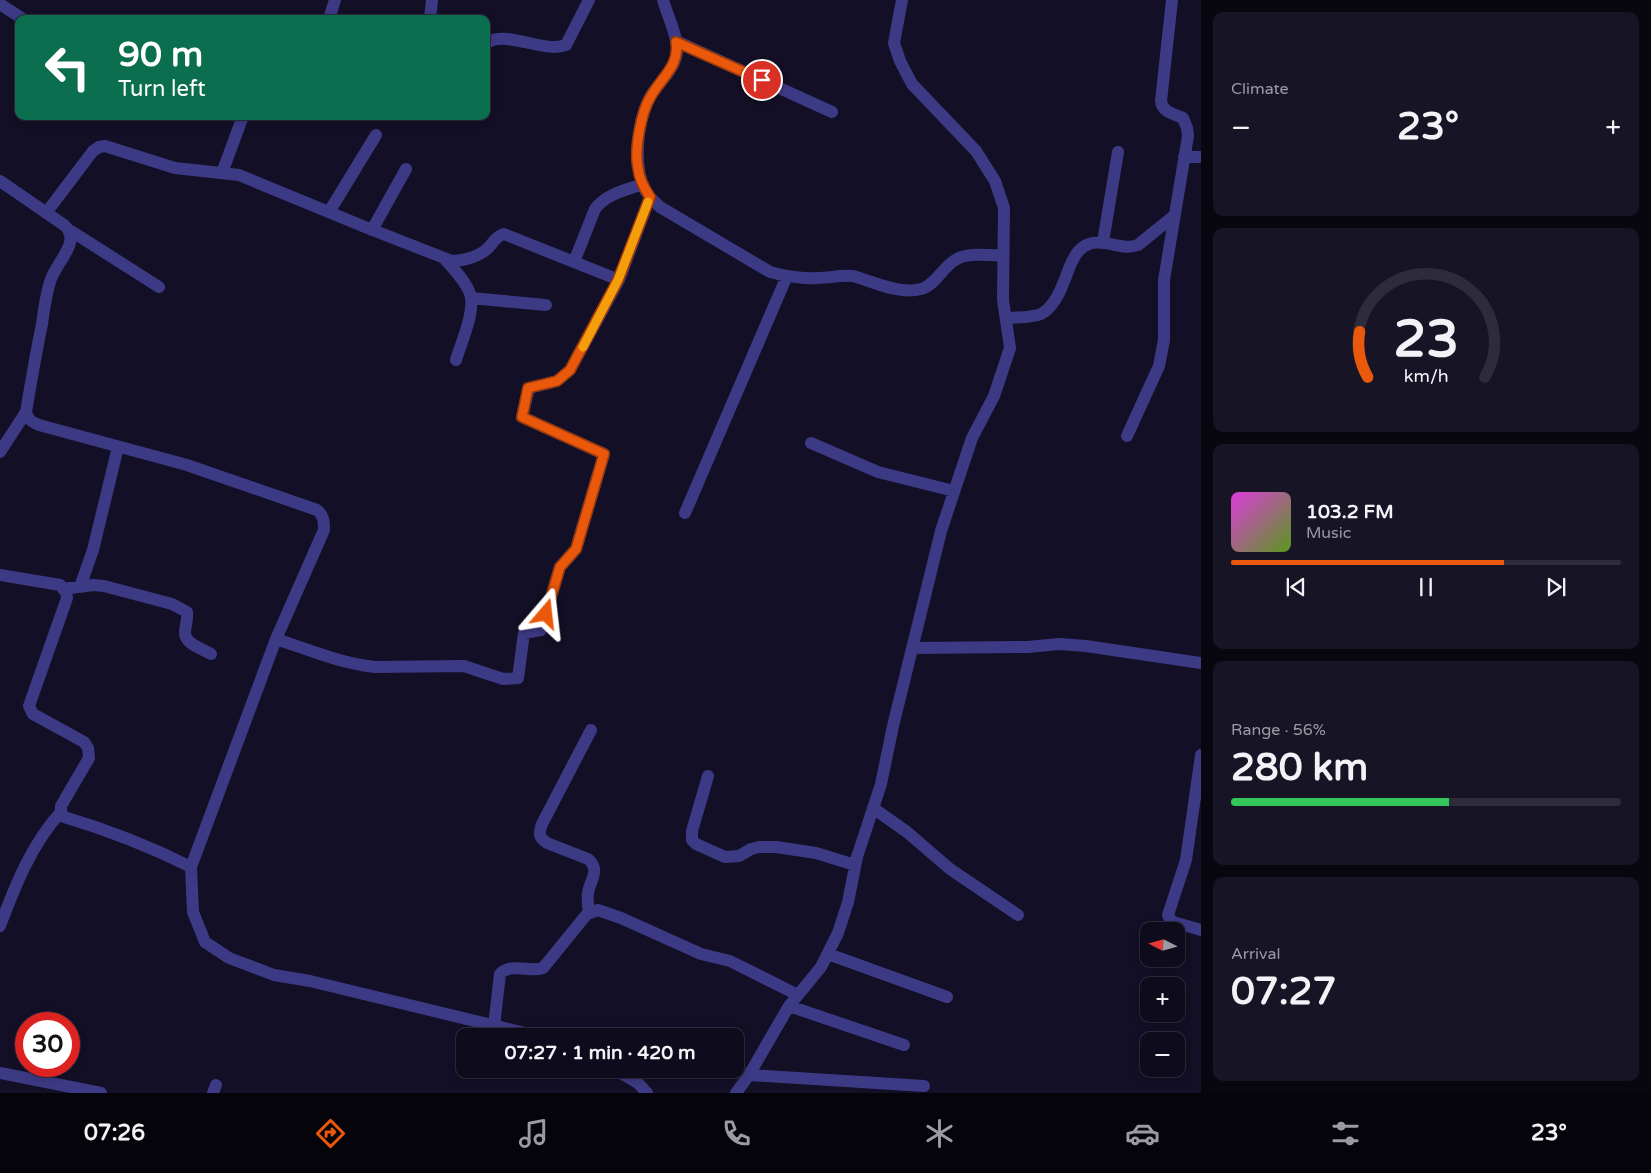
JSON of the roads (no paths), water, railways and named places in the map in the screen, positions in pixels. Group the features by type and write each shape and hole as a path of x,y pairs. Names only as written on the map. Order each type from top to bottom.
{"street":[{"path":"330,15 335,0"},
{"path":"430,15 432,0"},
{"path":"490,42 498,38 555,48 566,45 589,0"},
{"path":"662,0 676,42 677,52 672,67 645,107 637,153 638,168 643,184 650,197 660,207 770,272 787,276 815,278 844,275 904,291 920,290 927,288 958,258 1003,256"},
{"path":"736,1093 749,1075 789,1006 821,967 838,933 848,902 856,865 881,784 893,726 941,531 972,438 994,396 1010,348 1003,300 1004,208 995,181 976,151 912,84 900,61 894,43 902,0"},
{"path":"1127,436 1159,366 1164,340 1164,280 1188,136 1186,123 1183,118 1165,110 1161,106 1160,101 1172,0"},
{"path":"0,4 17,15"},
{"path":"676,42 832,112"},
{"path":"222,173 242,120"},
{"path":"329,212 376,135"},
{"path":"46,213 93,151 99,147 110,147 188,170 239,175 444,258 459,261 483,252 496,238 504,234 618,280"},
{"path":"1103,242 1118,152"},
{"path":"1184,157 1201,157"},
{"path":"372,230 406,169"},
{"path":"0,181 71,231 159,287"},
{"path":"574,262 595,210 601,202 606,198 643,184"},
{"path":"276,639 336,660 360,666 464,666 503,679 518,678 524,633 541,630 560,567 576,549 604,454 522,417 528,388 557,381 570,370 618,280 650,197"},
{"path":"1006,318 1040,314 1048,309 1056,298 1078,252 1083,247 1092,243 1103,242 1128,248 1138,245 1175,215"},
{"path":"0,452 26,412 47,294 56,268 71,244 71,231"},
{"path":"444,258 462,281 471,298 470,313 456,360"},
{"path":"685,513 787,276"},
{"path":"471,298 546,305"},
{"path":"26,412 30,421 40,425 187,466 317,510 322,514 324,530 276,639 191,867 193,912 205,942 230,958 274,975 326,985 503,1028"},
{"path":"811,443 878,472 954,491"},
{"path":"80,587 92,550 118,447"},
{"path":"0,575 60,585 67,598 29,706 33,714 84,742 88,748 90,758 61,806 61,812 64,817 93,826 172,857 191,867"},
{"path":"63,589 104,586 183,608 187,612 188,618 185,633 189,642 211,654"},
{"path":"912,648 1028,647 1060,644 1201,663"},
{"path":"589,913 587,904 588,891 595,872 592,863 547,843 539,835 542,824 591,730"},
{"path":"1201,755 1186,860 1168,915 1173,922 1201,930"},
{"path":"708,776 692,831 692,840 696,844 725,857 739,856 750,849 759,847 776,847 816,853 856,865"},
{"path":"873,808 907,832 950,869 1018,915"},
{"path":"0,926 12,894 43,833 61,812"},
{"path":"494,1026 500,974 502,971 510,968 539,970 543,968 589,913 598,910 608,912 701,954 730,961 798,995"},
{"path":"828,954 947,996"},
{"path":"789,1006 904,1045"},
{"path":"0,1074 101,1093"},
{"path":"749,1075 924,1086"},
{"path":"629,1078 638,1083 647,1093"}]}
